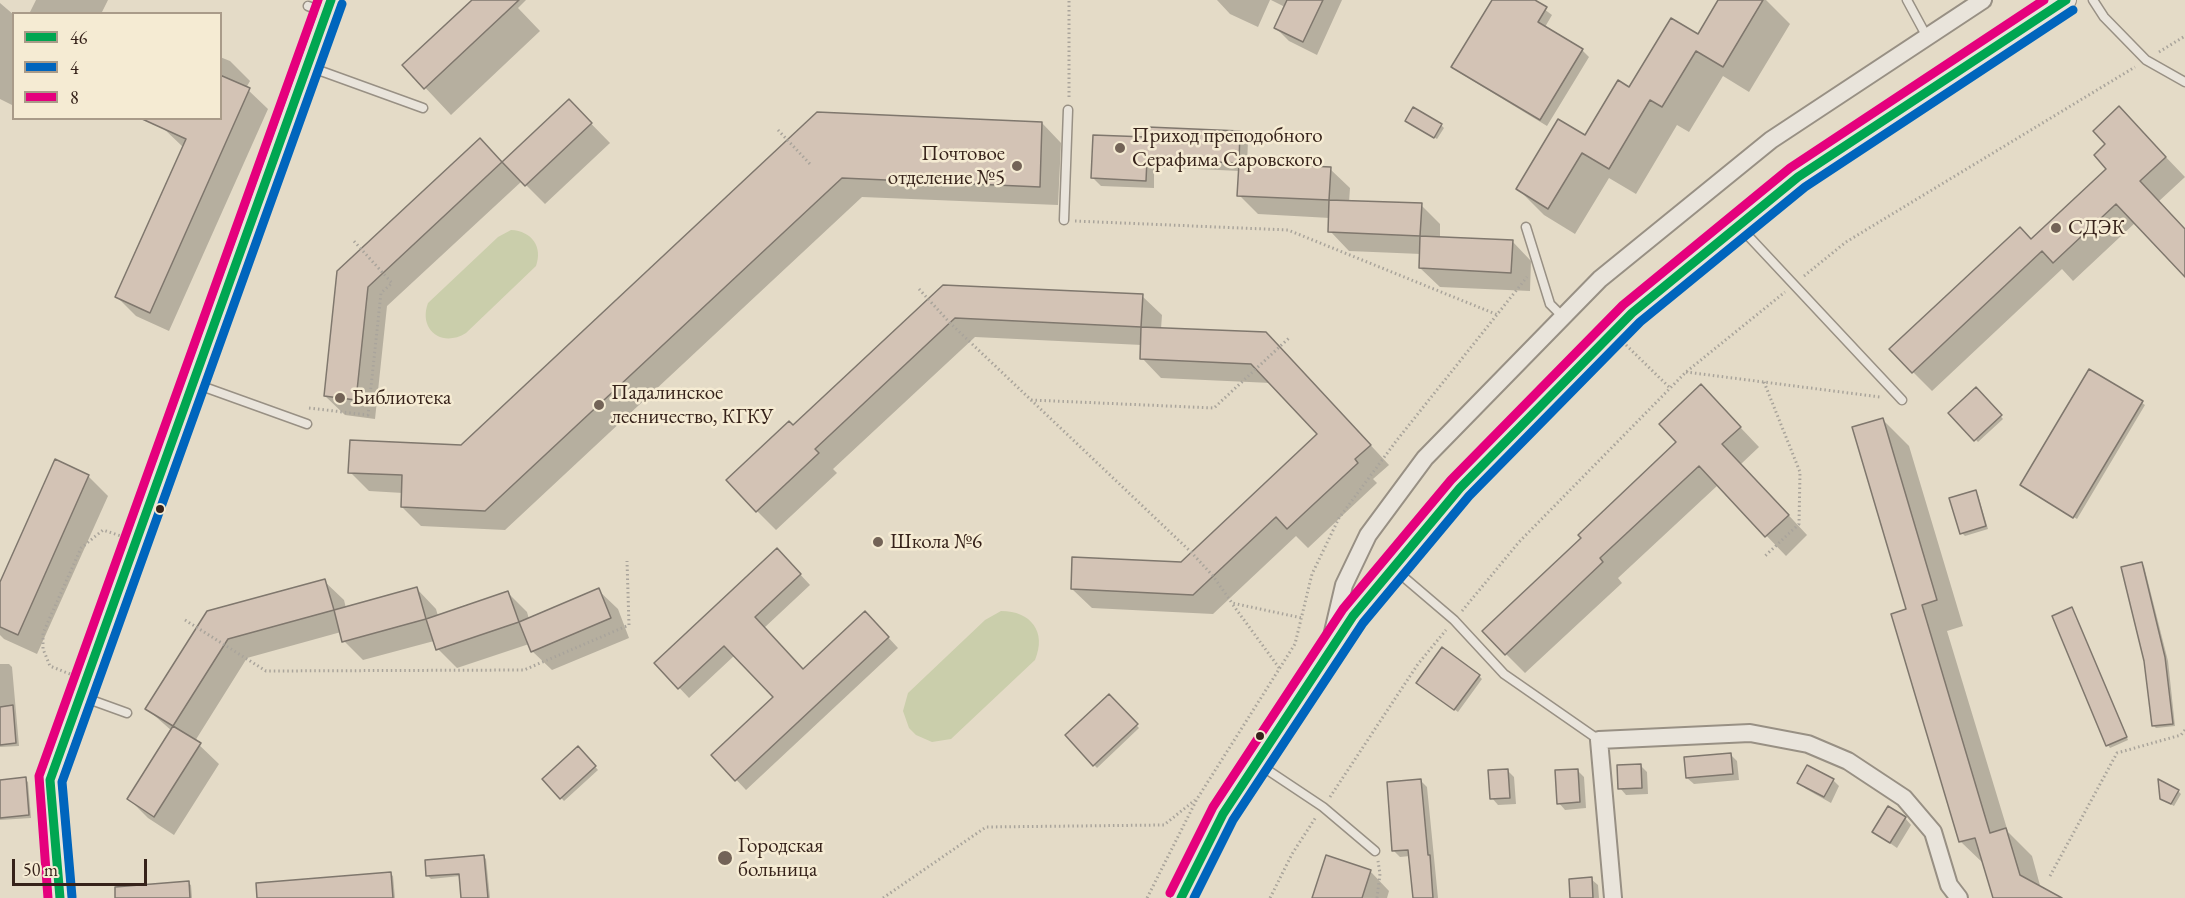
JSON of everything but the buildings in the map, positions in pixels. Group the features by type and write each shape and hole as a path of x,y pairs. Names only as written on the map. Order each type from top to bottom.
{"street":[{"path":"1328,656 1344,585 1368,535 1425,458 1600,279 1771,140 1983,0"},
{"path":"1181,898 1222,814 1353,616 1460,488 1632,313 1798,177 2066,0"},
{"path":"60,898 50,780 328,6"},
{"path":"1613,898 1599,740 1750,733 1818,748 1848,761 1904,798 1933,832 1949,885 1959,898"}],"lane":[{"path":"1907,0 1927,37"},
{"path":"2093,0 2104,17 2146,60 2185,82"},
{"path":"308,6 328,6"},
{"path":"307,66 423,108"},
{"path":"1064,220 1068,110"},
{"path":"1739,226 1902,400"},
{"path":"1526,227 1550,304 1563,317"},
{"path":"193,383 307,424"},
{"path":"1393,568 1454,620 1504,674 1599,740"},
{"path":"80,696 127,713"},
{"path":"1256,763 1323,807 1375,850"}],"path":[{"path":"1068,110 1069,0"},
{"path":"1270,898 1292,854 1418,664 1519,542 1686,372 1846,242 2185,36"},
{"path":"778,130 810,164"},
{"path":"1064,220 1288,230 1498,315"},
{"path":"309,408 368,415 381,293 392,283 352,239"},
{"path":"919,289 950,323 1191,552 1213,576 1280,669"},
{"path":"1031,400 1214,408 1289,338"},
{"path":"1686,372 1902,400"},
{"path":"1764,382 1800,471 1799,524 1765,556"},
{"path":"86,679 50,666 43,649 43,633 81,548 104,530 136,541"},
{"path":"185,620 266,671 524,670 629,625 627,561"},
{"path":"1232,603 1302,618"},
{"path":"2050,876 2116,753 2181,735 2185,730"},
{"path":"883,898 986,827 1164,825 1197,799"},
{"path":"1375,850 1380,874 1377,898"}],"green space":[{"path":"511,230 525,233 534,241 538,252 536,266 466,333 449,338 434,334 426,321 428,303 498,237"},
{"path":"1001,611 1021,615 1034,625 1039,641 1035,660 951,739 932,742 916,735 909,728 903,711 908,693 985,620"}],"transit line":[{"name":"8","path":"48,898 39,776 318,0"},
{"name":"46","path":"60,898 50,780 331,0"},
{"name":"8","path":"1170,893 1213,807 1343,609 1451,480 1623,305 1790,168 2044,0"},
{"name":"46","path":"1181,898 1223,814 1353,616 1460,488 1632,313 1798,177 2066,0"},
{"name":"4","path":"72,897 62,782 342,4"},
{"name":"4","path":"1194,898 1233,820 1363,623 1469,496 1640,322 1805,187 2073,10"}],"place":[{"name":"Приход преподобного Серафима Саровского","path":"1120,148"},
{"name":"Почтовое отделение №5","path":"1017,166"},
{"name":"СДЭК","path":"2056,228"},
{"name":"Библиотека","path":"340,398"},
{"name":"Падалинское лесничество, КГКУ","path":"599,405"},
{"name":"Школа №6","path":"878,542"},
{"name":"Городская больница","path":"725,858"}]}
